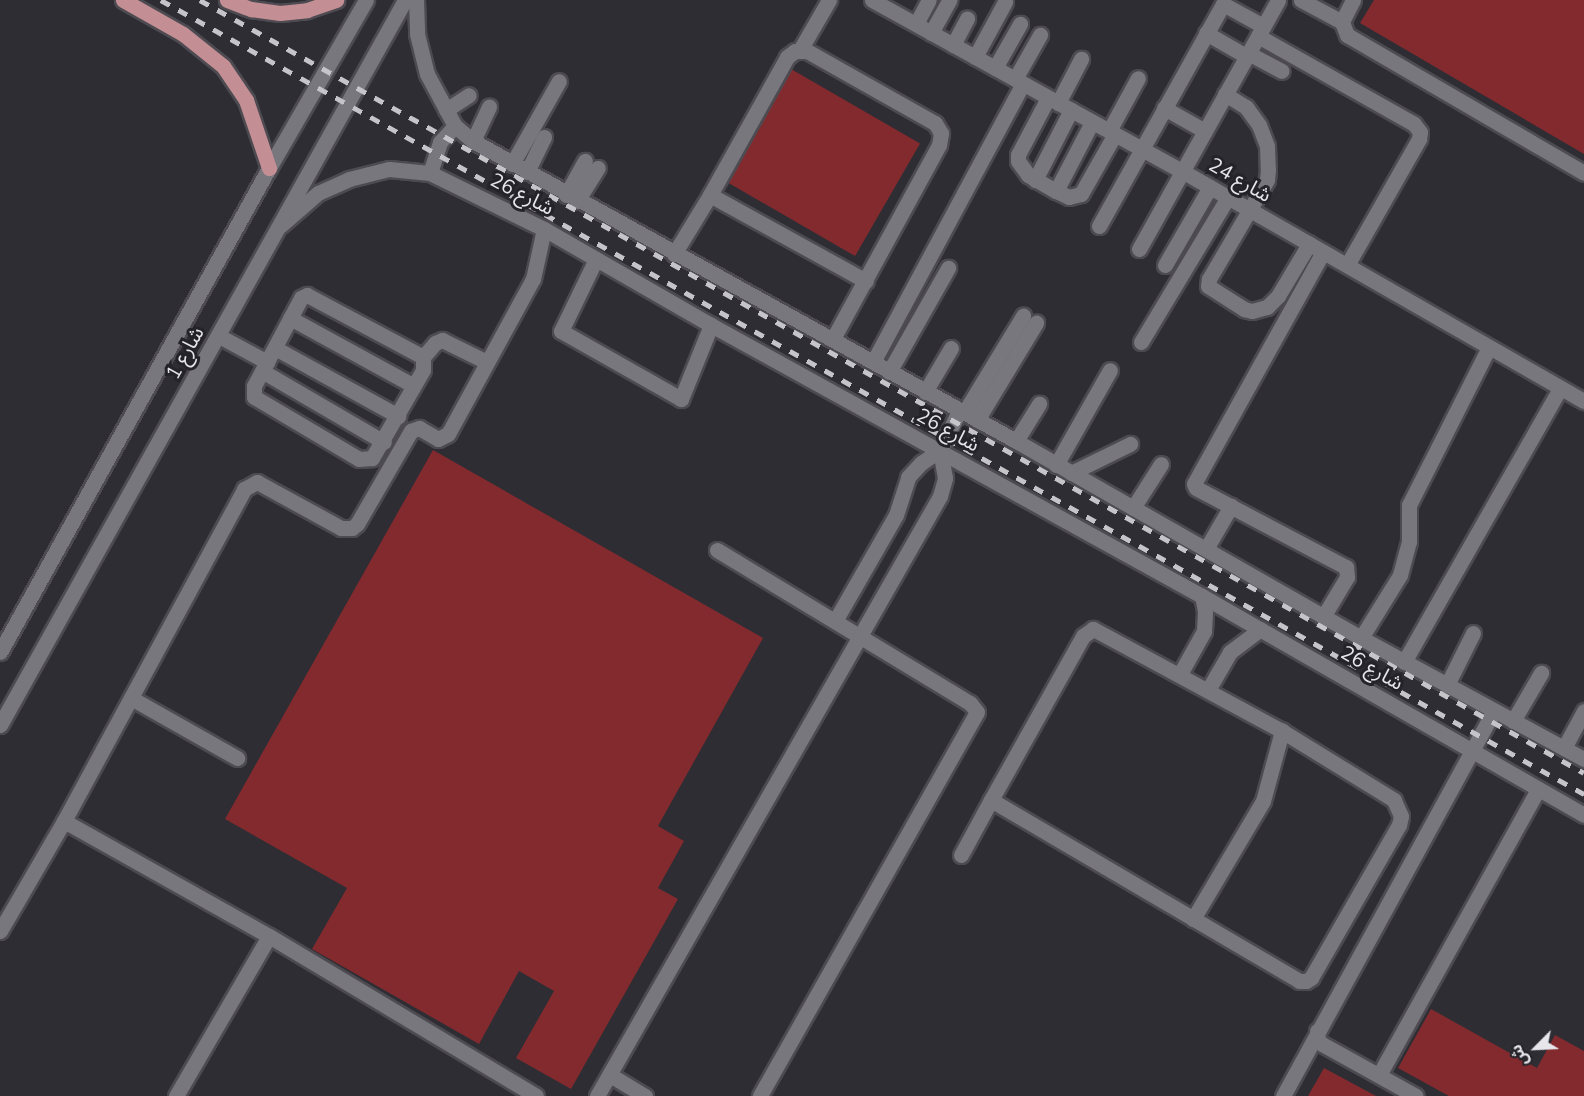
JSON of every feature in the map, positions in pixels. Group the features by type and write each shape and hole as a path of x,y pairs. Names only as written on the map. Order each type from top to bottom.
{"main road":[{"path":"123,0 183,34 223,66 246,100 269,168"},
{"path":"227,0 251,9 280,13 307,10 336,0"}],"street":[{"name":"شارع 1","path":"0,652 269,168 366,0"},
{"name":"شارع 1","path":"0,725 405,0"},
{"name":"شارع 26","path":"416,0 421,54 435,92 455,126 473,141 572,198 1016,441 1323,617 1584,759"},
{"path":"674,254 710,195 787,57 800,50 829,0"},
{"name":"شارع 24","path":"872,0 1182,171 1584,401"},
{"path":"916,24 929,0"},
{"path":"931,33 949,0"},
{"path":"1139,249 1278,0"},
{"path":"1300,0 1342,22"},
{"path":"1353,0 1342,22 1344,31 1351,37 1584,173"},
{"path":"975,57 1005,2"},
{"path":"1099,226 1223,4 1260,31 1414,124 1420,132 1419,139 1347,265"},
{"path":"953,45 967,19"},
{"path":"995,68 1020,24"},
{"path":"1206,33 1282,71"},
{"path":"873,362 1019,82 1040,35"},
{"path":"800,50 807,51 935,123 941,133 939,145 833,339"},
{"path":"1035,180 1059,104 1081,59"},
{"path":"1059,104 1018,155 1023,171 1035,180 1069,197 1081,194 1138,78"},
{"path":"513,164 559,81"},
{"path":"1225,94 1246,107 1253,115 1267,146 1267,180 1212,272 1208,281 1210,288 1244,309 1259,310 1278,296 1316,248"},
{"path":"446,110 469,95"},
{"path":"473,141 489,106"},
{"path":"1164,108 1205,131"},
{"path":"1056,191 1092,122"},
{"path":"430,173 440,142 455,126"},
{"path":"526,172 544,137"},
{"path":"572,198 592,164"},
{"name":"شارع 26","path":"281,225 318,193 357,176 389,169 430,173 544,228 711,325 1202,596 1584,815"},
{"path":"1165,265 1210,187"},
{"path":"710,195 866,281"},
{"path":"1141,342 1228,197"},
{"path":"0,931 64,821 250,484 262,484 341,528 352,528 357,524 408,434 419,428 438,439 446,436 534,279 544,228"},
{"path":"1203,238 1225,252"},
{"path":"1316,248 1195,480 1196,488 1346,567 1347,577 1323,617"},
{"path":"596,259 561,331 681,399 711,325"},
{"path":"1191,259 1212,272"},
{"path":"889,372 948,268"},
{"path":"423,357 311,296 301,298 253,389 257,400 359,459 372,458 384,442 414,387 424,366 423,357 435,343 442,340 487,362"},
{"path":"290,318 414,387"},
{"path":"835,621 896,515 908,477 921,463 940,450 967,415 1029,320"},
{"path":"219,336 384,442"},
{"path":"1361,638 1400,575 1408,548 1409,505 1489,347"},
{"path":"275,348 398,416"},
{"path":"925,392 951,348"},
{"path":"1056,465 1110,370"},
{"path":"1404,662 1560,388"},
{"path":"1016,441 1039,404"},
{"path":"1071,473 1130,444"},
{"path":"597,1096 861,637 944,487 944,460 940,450"},
{"path":"1133,508 1161,464"},
{"path":"1206,549 1231,506"},
{"path":"717,550 970,704 977,712 760,1096"},
{"path":"1180,674 1203,631 1205,611 1202,596"},
{"path":"1208,690 1230,652 1260,629"},
{"path":"962,855 991,800 1088,631 1100,630 1282,731 1394,800 1401,816 1399,825 1311,978 1299,981 991,800"},
{"path":"1448,685 1473,633"},
{"path":"1513,721 1541,673"},
{"path":"131,698 237,758"},
{"path":"1283,1096 1494,711"},
{"path":"1564,748 1584,711"},
{"path":"1193,919 1263,801 1282,731"},
{"path":"1379,1075 1538,789"},
{"path":"64,821 269,936 527,1094"},
{"path":"176,1096 269,936"},
{"path":"1317,1031 1318,1041 1416,1096"},
{"path":"610,1075 645,1096"}],"building":[{"path":"1374,0 1584,0 1584,154 1360,23"},
{"path":"791,69 920,144 855,256 726,182"},
{"path":"433,450 763,638 658,826 684,841 658,888 678,899 571,1089 516,1058 554,991 519,971 479,1044 312,949 347,888 225,819"},
{"path":"1431,1009 1537,1068 1555,1035 1584,1051 1584,1096 1449,1096 1398,1068"},
{"path":"1324,1068 1376,1096 1308,1096"}],"railway":[{"path":"161,0 1584,794"},
{"path":"200,0 1584,773"}]}
